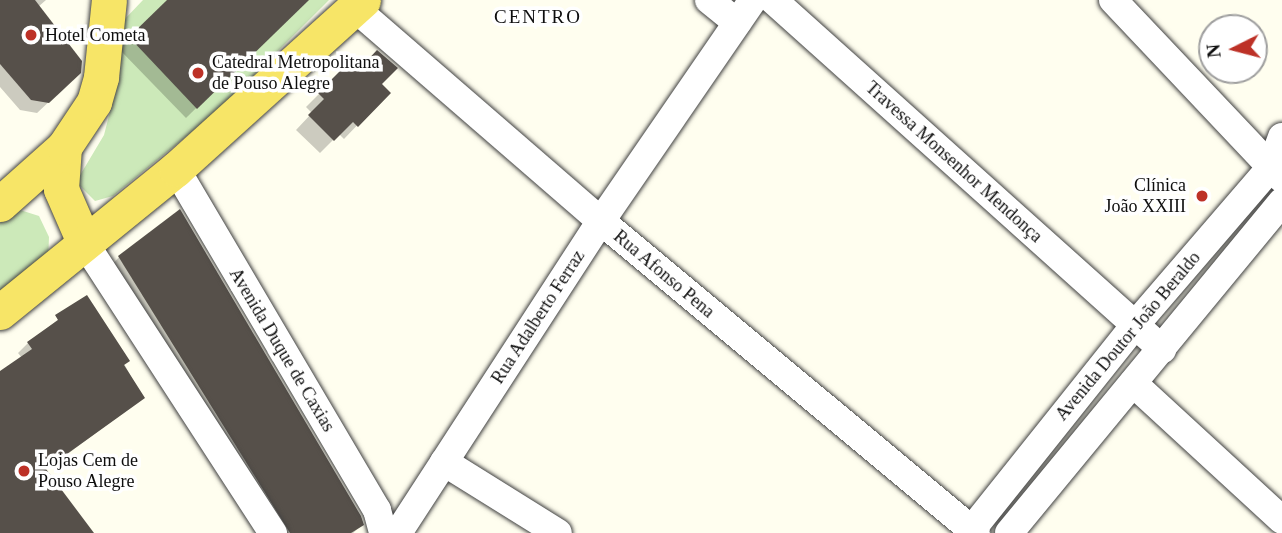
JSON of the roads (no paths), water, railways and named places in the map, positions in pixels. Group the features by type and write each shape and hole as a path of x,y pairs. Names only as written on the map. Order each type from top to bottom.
{"main road":[{"path":"7,199 64,147 94,102 109,0"},
{"path":"0,312 176,170 360,4"},
{"path":"64,147 61,189 74,251"},
{"path":"7,199 39,206 74,251"}],"street":[{"path":"709,0 737,23"},
{"name":"Rua Adalberto Ferraz","path":"398,533 601,221 753,0"},
{"name":"Travessa Monsenhor Mendonça","path":"773,0 1162,349"},
{"path":"1112,0 1276,173"},
{"name":"Rua Afonso Pena","path":"360,4 601,221 972,532"},
{"name":"Avenida Doutor João Beraldo","path":"972,532 1136,324 1276,173 1282,137"},
{"name":"Avenida Duque de Caxias","path":"176,170 377,510 383,533"},
{"name":"Avenida Doutor João Beraldo","path":"1009,533 1282,202"},
{"path":"74,251 273,533"},
{"path":"1133,383 1282,520"},
{"path":"444,462 558,533"}],"place":[{"name":"Hotel Cometa","path":"31,35"},
{"name":"Catedral Metropolitana de Pouso Alegre","path":"198,73"},
{"name":"Clínica João XXIII","path":"1202,196"},
{"name":"Lojas Cem de Pouso Alegre","path":"24,471"}],"district":[{"name":"CENTRO","path":"538,17"}]}
